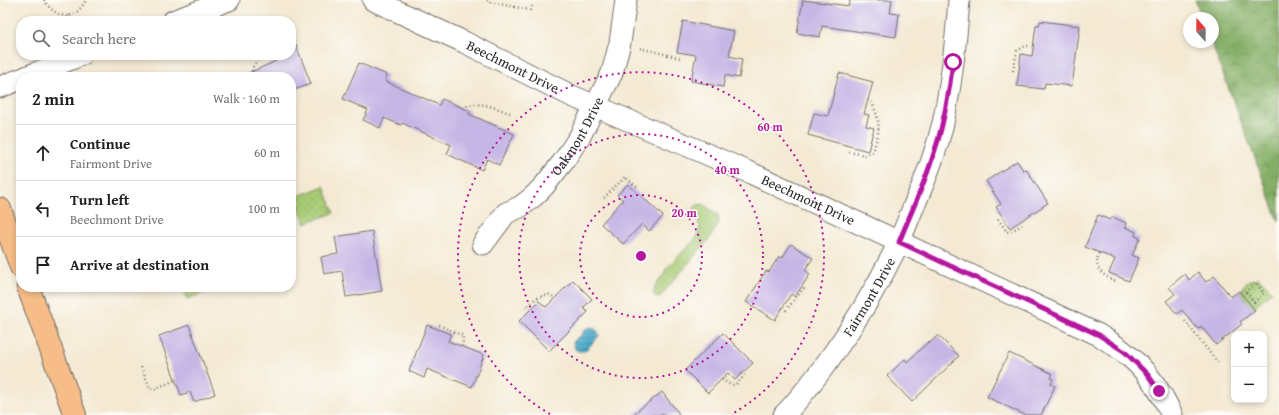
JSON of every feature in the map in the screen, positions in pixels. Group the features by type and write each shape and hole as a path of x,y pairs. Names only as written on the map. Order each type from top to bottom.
{"main road":[{"path":"0,209 16,253"},
{"path":"30,292 75,415"}],"street":[{"path":"186,16 229,0"},
{"name":"Beechmont Drive","path":"373,0 464,42 572,96 752,174 1099,335 1125,352 1148,375 1165,401 1172,415"},
{"name":"Oakmont Drive","path":"483,244 506,213 520,207 544,186 563,162 580,136 612,73 620,43 626,0"},
{"name":"Fairmont Drive","path":"784,415 815,378 867,303 899,242 925,181 935,152 951,78 959,0"},
{"path":"38,72 68,60"},
{"path":"0,87 16,81"}],"path":[{"path":"44,0 47,6 52,10 71,16 75,14 86,0"},
{"path":"487,0 490,2 530,10 533,5"},
{"path":"620,43 680,58"},
{"path":"1013,71 1017,51 1025,46 1030,46"},
{"path":"252,71 258,60"},
{"path":"849,152 865,155 873,152 880,129 876,110 872,102 868,100"},
{"path":"463,108 469,104 479,104 510,113"},
{"path":"604,198 625,177 638,188"},
{"path":"998,219 1007,232 1022,225"},
{"path":"1099,253 1097,264 1100,271 1106,277 1116,282"},
{"path":"1242,295 1256,284 1264,293 1254,302 1246,292"},
{"path":"782,308 786,310 804,288"},
{"path":"525,308 535,299 548,294 554,298"},
{"path":"1185,321 1218,363"},
{"path":"439,325 463,336 462,346"},
{"path":"141,368 150,388 154,389 176,380"},
{"path":"722,380 733,386 746,376"}],"green space":[{"path":"1195,0 1279,0 1279,222 1213,48 1219,48 1219,12 1200,12"},
{"path":"324,186 334,213 305,223 296,197"},
{"path":"703,204 718,215 719,223 710,238 658,299 653,293 655,286 663,277 666,269 697,237 700,227 692,210 697,205"},
{"path":"1258,277 1272,291 1253,308 1240,292 1249,280 1254,280"},
{"path":"185,292 206,292 187,299"}],"water":[{"path":"589,327 596,330 599,336 585,351 578,351 575,349 573,342 582,335 584,330"}],"building":[{"path":"803,0 849,6 850,0 892,0 890,13 899,14 896,37 822,26 820,37 797,33"},
{"path":"683,21 734,31 729,56 742,59 739,78 725,75 723,87 691,81 696,55 677,52"},
{"path":"1040,21 1080,26 1072,86 1045,83 1044,89 1017,86 1021,54 1032,56 1036,25 1039,25"},
{"path":"296,45 311,84 296,89 296,72 251,72 276,61 296,60"},
{"path":"359,63 387,75 385,81 439,105 442,99 470,111 469,114 514,134 499,165 487,159 482,170 447,154 451,145 402,123 401,125 384,118 380,128 363,120 368,110 343,99"},
{"path":"839,73 873,82 864,114 869,115 866,126 874,128 868,151 808,135 814,113 828,116"},
{"path":"1017,161 1024,171 1026,169 1048,203 1010,228 996,207 1001,204 986,181"},
{"path":"628,184 663,216 649,231 642,224 623,244 601,224 623,200 617,195"},
{"path":"1098,215 1110,220 1113,217 1126,223 1125,227 1136,232 1135,236 1140,238 1132,255 1139,258 1129,281 1109,273 1115,259 1085,247"},
{"path":"372,231 382,291 346,297 342,271 324,274 321,257 338,254 335,237"},
{"path":"791,244 813,258 805,270 810,274 795,297 791,294 775,320 746,302 766,271 769,272 779,256 782,258"},
{"path":"1198,272 1206,282 1214,276 1231,297 1239,291 1255,310 1240,322 1242,324 1233,331 1231,331 1231,333 1216,345 1201,326 1198,329 1182,310 1177,314 1166,301 1175,294 1169,287 1185,274 1189,280"},
{"path":"573,280 592,299 583,308 588,312 549,351 519,321 539,301 546,307"},
{"path":"189,325 215,394 194,402 190,392 181,395 159,336"},
{"path":"427,325 451,334 448,341 484,355 472,387 427,369 424,378 409,371"},
{"path":"723,333 753,363 735,380 728,373 708,393 685,370"},
{"path":"938,335 959,356 912,402 887,376 905,359 907,362 929,341 930,343"},
{"path":"1009,353 1053,374 1051,384 1055,386 1041,415 1025,415 987,397"},
{"path":"662,392 680,415 632,415"}],"route":[{"path":"953,62 935,152 925,181 899,242 1099,335 1125,352 1148,375 1159,391"}]}
